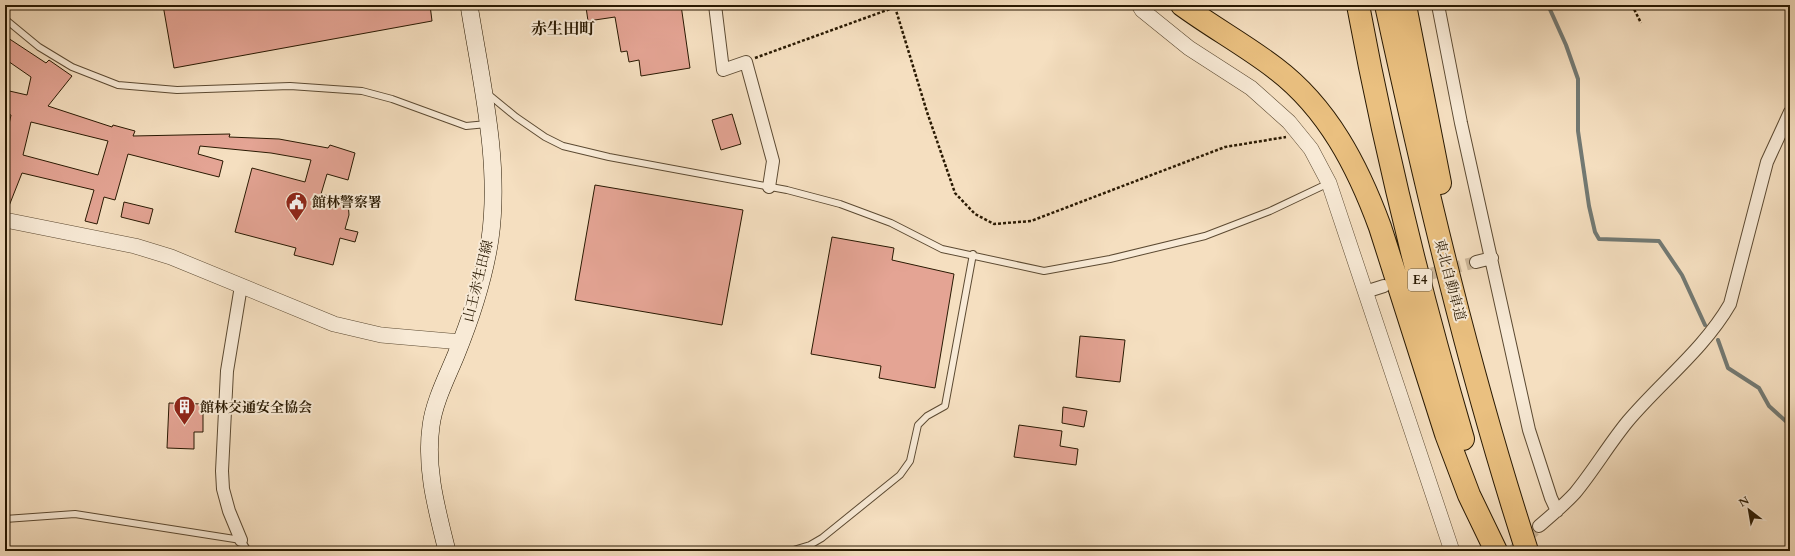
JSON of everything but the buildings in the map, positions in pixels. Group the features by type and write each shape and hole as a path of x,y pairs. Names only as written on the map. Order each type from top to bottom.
{"highway":[{"path":"1182,5 1275,68 1293,83 1330,124 1345,148 1370,200 1380,228 1446,434 1469,495 1496,551"},
{"name":"東北自動車道","path":"1358,5 1374,87 1416,266 1460,429 1496,551"},
{"name":"東北自動車道","path":"1386,5 1432,214 1487,420 1527,551"},
{"path":"1405,5 1446,209 1460,318"}],"main road":[{"name":"山王赤生田線","path":"447,551 430,470 429,446 431,424 436,406 461,342 482,278 490,238 493,186 488,124 469,5"}],"street":[{"path":"715,5 723,70 746,62 773,161 769,187"},
{"path":"1438,5 1462,123 1530,430 1550,498 1557,511"},
{"path":"1140,8 1189,48 1251,88 1289,122 1311,149 1329,182 1452,551"},
{"path":"1540,526 1576,492 1626,423 1650,396 1707,338 1720,321 1730,304 1767,162 1790,112"},
{"path":"5,220 135,246 204,269 241,286 334,324 359,331 382,335 461,342"},
{"path":"1476,262 1492,258"},
{"path":"241,286 227,371 222,471 229,511 241,540"},
{"path":"1365,292 1384,286"}],"lane":[{"path":"5,19 39,47 72,67 118,84 176,90 290,86 362,92 392,99 466,126 488,124"},
{"path":"482,90 516,117 545,137 563,146 590,154 788,190 840,204 891,223 942,249 973,254 1044,271 1110,259 1205,236 1270,211 1329,182"},
{"path":"790,551 810,545 822,538 900,474 910,461 918,425 927,416 945,406 973,254"},
{"path":"5,519 75,514 241,540 248,551"}],"path":[{"path":"746,62 901,5"},
{"path":"1098,5 1140,8"},
{"path":"1632,5 1641,22"},
{"path":"894,7 927,112 955,193 975,214 994,224 1031,221 1225,147 1300,135"}],"waterway":[{"path":"1548,5 1566,45 1578,79 1578,131 1589,206 1595,232 1599,239 1659,241 1682,275 1705,325"},
{"path":"1718,340 1728,368 1759,388 1769,406 1790,425"}],"tunnel":[{"path":"1414,278 1476,262"},
{"path":"1513,551 1539,526"}],"place":[{"name":"館林警察署","path":"297,222"},
{"name":"館林交通安全協会","path":"185,426"}],"district":[{"name":"赤生田町","path":"563,29"}]}
